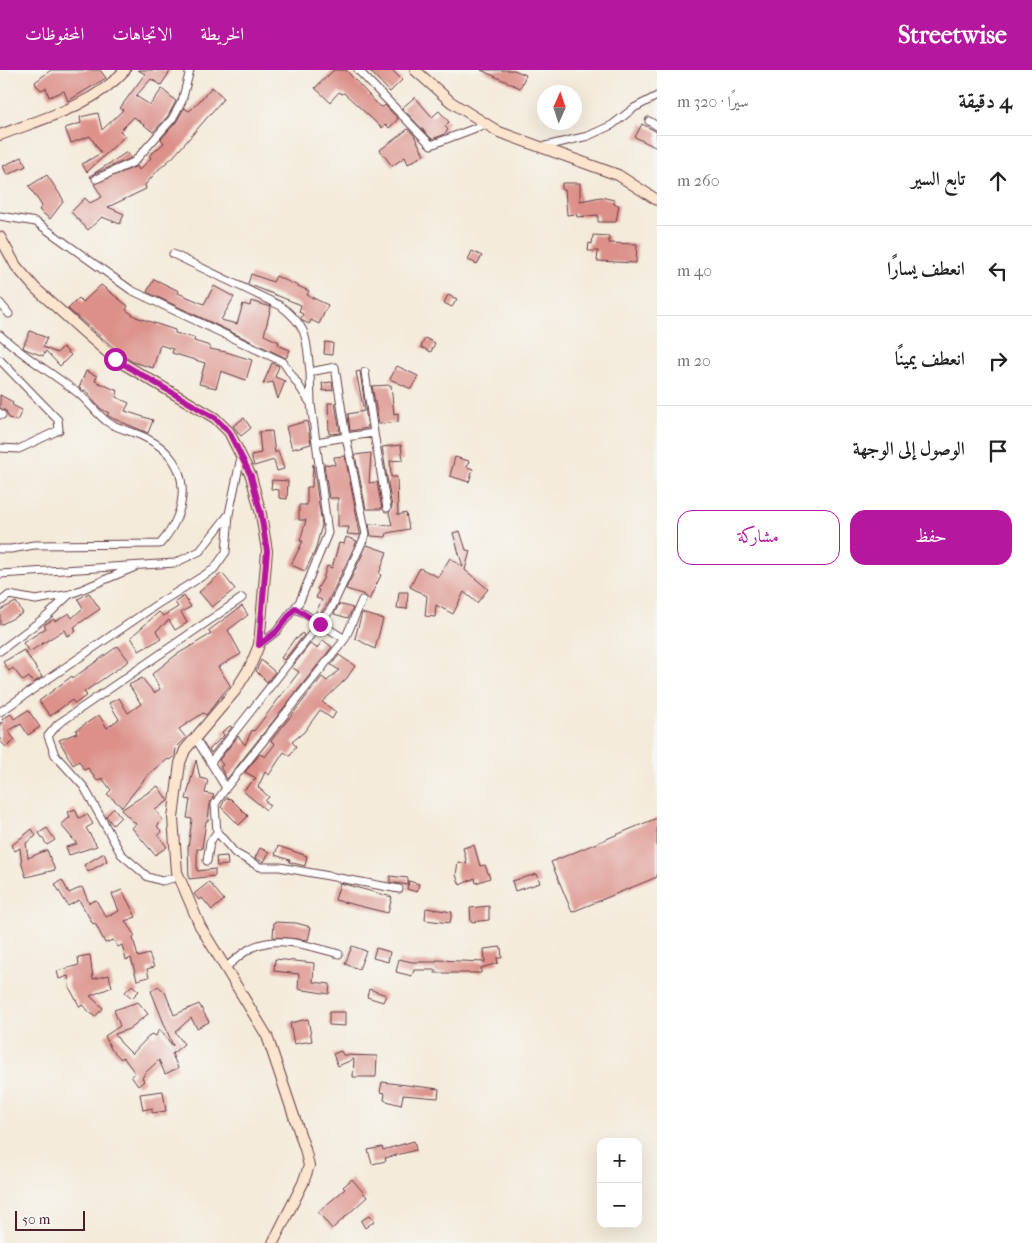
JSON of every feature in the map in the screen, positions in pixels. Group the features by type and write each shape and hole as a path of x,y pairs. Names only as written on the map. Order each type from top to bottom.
{"street":[{"path":"0,135 80,105 103,90 125,70"},
{"path":"96,179 134,162 166,126 182,100 190,70"},
{"path":"358,70 431,145 486,124"},
{"path":"415,70 451,102 499,132 618,175 657,200"},
{"path":"541,147 588,136 612,125 634,108 657,96"},
{"path":"649,121 657,126"},
{"path":"0,216 36,222 130,290 282,362 311,404"},
{"path":"0,237 16,266 35,288 115,359 215,418 229,432 251,476 261,514 267,551 259,645 250,667 234,691 185,750 175,785 173,818 178,877 200,926 267,1036 305,1149 308,1166 303,1183 273,1243"},
{"path":"173,254 281,306 296,318 306,333 311,404 328,533 300,601 276,632 259,645"},
{"path":"0,303 10,314"},
{"path":"0,335 91,404 108,423 150,439 173,458 182,479 182,500 172,531 160,544 34,545 0,549"},
{"path":"0,360 58,420 59,430 19,449 0,448"},
{"path":"211,762 331,608 366,534 346,437 335,367 310,372"},
{"path":"365,372 387,508"},
{"path":"316,442 374,432"},
{"path":"0,712 156,605 214,568 226,552 229,514 241,457"},
{"path":"0,574 175,563 200,551 229,514"},
{"path":"0,602 9,595 36,600 71,594 140,565"},
{"path":"0,651 48,615 71,594"},
{"path":"178,877 162,880 148,876 121,854 84,787 55,756 48,736 58,724 242,598"},
{"path":"362,600 345,639 215,804 217,832 235,853 260,868 290,868 399,889"},
{"path":"295,608 345,639"},
{"path":"196,739 226,788"},
{"path":"207,862 210,842 217,832"},
{"path":"226,967 252,948 274,942 298,943 339,954"}],"building":[{"path":"51,70 100,70 106,78 68,101 64,91 49,97 46,88 41,90 36,85 35,82"},
{"path":"138,70 171,70 161,85 151,79 136,96 150,105 162,89 176,101 168,116 153,132 134,117 120,131 125,136 87,172 82,164 101,153 90,136 71,143 65,128 81,123 80,117 98,113 102,130 123,110 120,108 145,74"},
{"path":"334,70 346,70 379,106 383,107 385,105 398,119 389,128 386,124 382,128 344,93 339,92 330,102 315,88"},
{"path":"369,70 392,70 402,80 390,92"},
{"path":"481,70 514,70 526,75 520,88"},
{"path":"212,87 224,98 174,156 145,185 146,189 108,207 124,214 120,224 102,217 88,230 71,212 85,198 90,203 102,197 94,184 137,166 139,170 151,158 149,156 164,143 161,139 176,122 184,108 189,111 193,108"},
{"path":"415,97 432,117 439,111 449,122 445,126 448,130 443,135 432,139 402,108"},
{"path":"642,124 657,132 657,148 635,137"},
{"path":"408,129 414,135 424,155 408,164 405,157 392,166 380,150"},
{"path":"127,152 131,158 94,174 91,178 90,176"},
{"path":"22,157 26,166 7,175 3,166"},
{"path":"47,175 63,199 63,202 50,219 39,210 42,206 29,186"},
{"path":"562,183 580,183 580,201 601,197 614,200 614,204 619,205 616,222 598,222 598,215 577,217 576,214 567,215 565,190 562,190"},
{"path":"593,235 609,236 609,243 637,244 636,263 597,261 598,251 588,251 589,243 592,244"},
{"path":"472,251 482,256 477,264 468,260"},
{"path":"251,274 273,282 276,276 309,291 307,295 328,305 319,324 311,320 309,324 303,321 301,318 303,314 299,312 301,305 248,284"},
{"path":"154,279 179,291 178,293 204,304 214,286 234,297 221,320 237,324 243,304 250,306 251,301 271,307 264,335 279,342 278,345 290,350 286,358 147,292"},
{"path":"101,285 128,306 126,310 136,317 175,330 175,333 195,338 194,341 210,346 210,349 252,360 246,380 221,371 216,388 199,384 205,363 172,353 173,349 160,345 153,368 133,362 68,309 79,298 83,302"},
{"path":"448,295 457,299 452,307 444,303"},
{"path":"30,331 47,338 43,347 57,353 63,347 71,355 60,366 46,351 43,356 25,349 23,347"},
{"path":"425,338 435,343 431,352 421,347"},
{"path":"325,342 333,343 332,355 324,354"},
{"path":"272,363 279,366 275,377 285,381 278,399 273,382 263,384"},
{"path":"397,366 418,376 411,389 390,379"},
{"path":"86,371 97,376 95,381 118,391 116,397 129,403 125,411 153,420 148,433 107,415 109,413 101,409 89,396 90,394 79,388"},
{"path":"360,371 368,428 350,431 348,414 364,411 356,372"},
{"path":"332,382 333,390 323,391 322,383"},
{"path":"391,385 394,414 398,413 398,422 379,424 372,386"},
{"path":"0,395 13,402 12,405 22,410 17,421 9,418 6,411 0,408"},
{"path":"328,403 335,403 340,433 329,434"},
{"path":"244,418 251,428 241,436 233,426"},
{"path":"307,421 311,444 292,449 286,427"},
{"path":"272,431 275,453 278,451 284,469 277,471 274,460 254,466 251,455 261,453 259,432"},
{"path":"401,445 403,460 390,461 391,477 397,477 398,515 406,513 409,529 387,533 386,537 371,536 369,524 392,525 389,513 392,507 382,447"},
{"path":"371,453 369,483 377,482 382,509 366,509 355,455"},
{"path":"345,456 360,535 347,534 349,527 338,527 338,498 329,498 324,464 335,465 334,457"},
{"path":"455,457 469,461 467,467 473,469 469,482 450,476"},
{"path":"313,464 322,525 315,551 305,571 291,565 303,541 300,541 306,520 299,520 299,505 307,505 307,487 312,487"},
{"path":"272,480 288,481 287,499 279,498 279,490 271,489"},
{"path":"460,531 466,550 470,551 465,570 488,589 477,603 464,592 453,614 436,605 435,617 425,616 427,596 410,587 420,568 438,577 450,558 463,567 453,533"},
{"path":"346,537 357,541 326,606 318,616 315,614 322,600 316,598 319,590 317,589 323,579 327,566 332,568 339,543 344,544"},
{"path":"367,545 387,552 379,574 381,575 369,600 365,595 346,589"},
{"path":"222,573 235,589 212,607 199,592"},
{"path":"399,592 408,592 407,609 397,608"},
{"path":"89,593 100,609 74,627 76,631 67,636 64,630 29,652 23,643 46,628 44,625 54,619 55,621 69,613 72,618 83,608 78,599"},
{"path":"184,596 191,607 181,612 187,623 175,630 169,620 156,631 161,639 139,651 131,637 159,612 163,616 178,607 175,602"},
{"path":"16,602 23,613 0,625 0,610"},
{"path":"339,604 353,608 348,618 334,614"},
{"path":"242,606 248,615 228,630 241,654 218,667 230,685 206,715 203,713 179,729 186,738 176,748 175,756 168,759 148,775 122,807 107,794 111,790 102,778 97,781 88,768 84,770 79,761 73,765 59,740 77,733 76,730 99,715 107,728 119,719 109,703 119,698 128,713 141,704 129,685 142,678 154,693 160,689 152,674 176,655 211,634 208,631"},
{"path":"362,613 383,619 375,649 355,638"},
{"path":"302,633 304,635 284,660 281,658 295,638 297,639"},
{"path":"323,640 332,647 227,779 220,767 223,765 219,760 238,736 245,745 252,730 254,731 299,672 292,667 310,644 317,648"},
{"path":"118,646 129,661 84,692 87,695 75,704 72,700 50,716 39,701 72,676 73,678"},
{"path":"24,650 42,677 33,683 29,677 23,681 13,668 9,671 3,662"},
{"path":"339,655 355,666 347,678 322,702 336,712 332,719 320,710 304,732 292,742 296,746 290,756 284,752 269,775 265,772 258,787 269,797 265,801 270,805 266,810 243,791 256,778 245,772 260,754 265,757 275,744 271,741 322,677 327,681 339,670 331,665"},
{"path":"261,660 275,672 267,682 256,671"},
{"path":"28,710 40,727 28,735 21,724 8,731 15,740 6,747 0,741 0,722 2,724 4,722 2,719 11,714 14,719"},
{"path":"230,726 232,727 211,753 209,750 224,735 222,732"},
{"path":"196,760 200,778 208,780 205,793 214,795 210,804 208,821 206,821 202,849 197,849 197,871 215,869 215,876 189,879 188,848 192,819 187,818 190,800 186,799"},
{"path":"158,786 168,801 155,810 163,820 157,826 162,832 158,835 167,847 155,855 132,828 136,824 121,810"},
{"path":"226,798 231,799 248,816 239,825 221,807"},
{"path":"114,808 121,817 113,825 106,816"},
{"path":"75,809 79,818 87,814 93,824 86,828 97,846 69,855 66,847 77,844 61,825 70,817 68,812"},
{"path":"657,818 657,877 572,912 551,862"},
{"path":"47,828 55,840 47,845 39,833"},
{"path":"32,829 36,836 26,843 28,858 47,850 55,870 26,877 20,848 15,851 11,846"},
{"path":"474,845 480,866 485,865 490,878 476,883 475,878 460,885 456,875 458,862 467,864 463,848"},
{"path":"278,846 307,856 305,866 289,862 290,860 275,855"},
{"path":"260,848 269,852 264,862 255,858"},
{"path":"104,853 107,861 88,872 84,865"},
{"path":"227,856 228,865 217,866 216,857"},
{"path":"537,874 540,883 515,891 512,881"},
{"path":"390,876 408,878 408,885 390,882"},
{"path":"62,880 69,893 82,887 89,903 96,900 106,917 119,911 112,894 122,890 136,917 125,921 135,936 133,938 138,957 149,954 154,967 147,969 149,977 137,980 131,958 126,960 122,945 118,947 113,940 105,943 95,923 93,924 79,900 68,906 55,884"},
{"path":"409,881 419,884 417,892 407,889"},
{"path":"209,882 224,900 212,910 202,898 199,900 194,894"},
{"path":"340,883 392,897 388,913 335,900"},
{"path":"489,906 489,920 471,922 470,908"},
{"path":"426,908 452,912 450,923 425,920"},
{"path":"274,922 296,923 311,927 308,940 273,937"},
{"path":"352,946 366,951 359,969 345,964"},
{"path":"501,947 502,958 497,958 498,963 481,968 481,973 435,973 435,970 414,970 412,976 396,972 399,959 412,962 436,962 436,960 485,962 484,949"},
{"path":"376,948 390,952 388,962 373,958"},
{"path":"90,955 93,979 109,975 112,987 90,996 103,1008 95,1017 82,1005 80,1007 69,987 68,976 59,979 57,971 79,965 78,957"},
{"path":"275,959 314,963 313,982 330,984 329,994 298,989 299,974 274,971"},
{"path":"132,985 139,991 132,998 125,992"},
{"path":"158,986 165,992 174,1015 199,1004 209,1022 197,1028 191,1018 175,1032 184,1044 172,1054 178,1068 165,1074 159,1060 145,1073 142,1078 144,1081 138,1086 131,1076 135,1073 123,1057 121,1059 111,1049 105,1036 120,1026 114,1010 138,1002 148,1014 129,1029 115,1034 121,1043 132,1054 151,1034 156,1036 159,1029 173,1046 151,991"},
{"path":"369,989 386,995 383,1002 367,997"},
{"path":"329,1012 345,1012 345,1026 329,1025"},
{"path":"308,1019 312,1041 294,1044 290,1023"},
{"path":"341,1051 343,1055 377,1056 376,1077 353,1077 354,1059 338,1066 333,1054"},
{"path":"382,1082 439,1089 438,1098 403,1095 401,1105 390,1102 384,1100 385,1093 380,1092"},
{"path":"163,1091 166,1111 152,1113 152,1108 143,1110 140,1094"},
{"path":"414,1141 416,1150 385,1158 386,1161 372,1164 368,1150 382,1147 383,1150"},
{"path":"352,1179 367,1197 332,1229 318,1212 345,1189 343,1187"},
{"path":"370,1215 375,1221 365,1228 361,1221"}],"route":[{"path":"115,359 215,418 229,432 251,476 261,514 267,551 259,645 276,632 295,608 320,624"}]}
